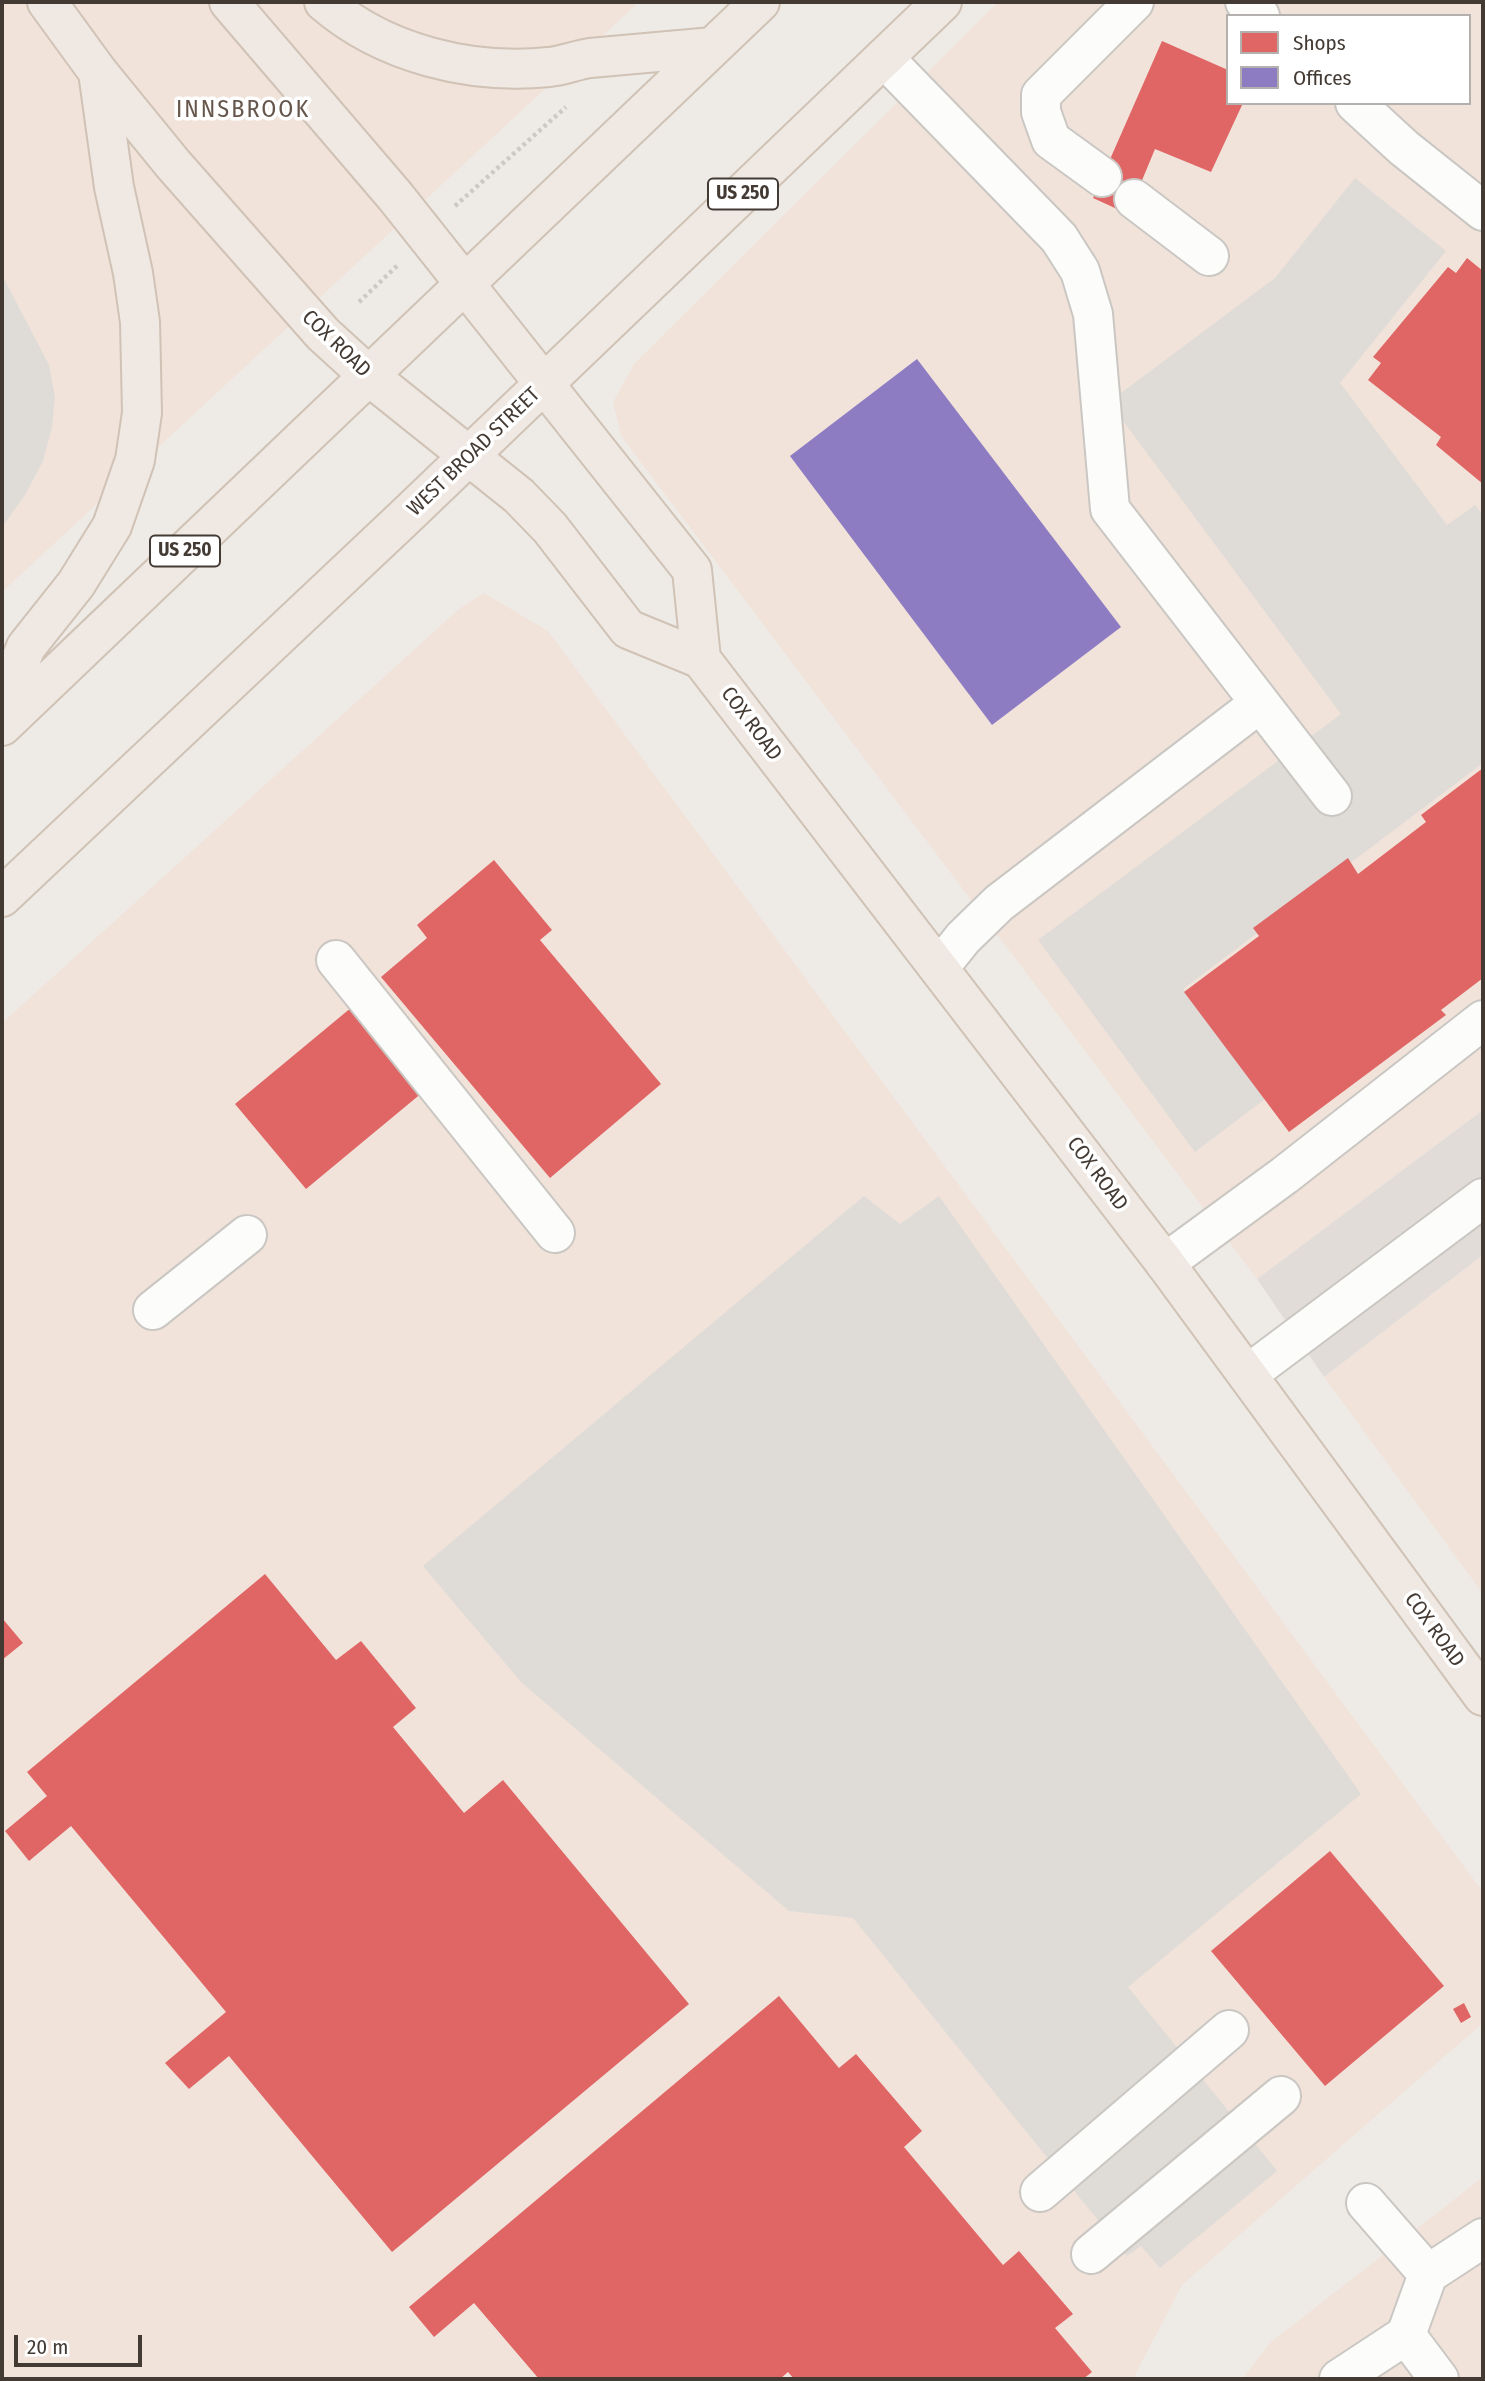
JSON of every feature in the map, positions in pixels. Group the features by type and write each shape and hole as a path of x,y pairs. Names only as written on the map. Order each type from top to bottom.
{"main road":[{"name":"COX ROAD","path":"47,2 98,72 173,164 309,320 369,376 539,515 628,629 701,659 1248,1374 1483,1696"},
{"path":"229,2 396,196 692,570 701,659"},
{"path":"324,2 360,28 391,43 429,58 472,66 512,69 551,67 588,59 713,47"},
{"name":"US 250","path":"2,726 760,2"},
{"name":"WEST BROAD STREET","path":"2,897 544,385 942,2"},
{"path":"2,706 26,647 76,583 112,526 135,460 142,413 142,355 134,272 114,187 98,72"}],"lane":[{"path":"1102,177 1051,140 1041,112 1041,95 1134,2"},
{"path":"1245,2 1258,14"},
{"path":"884,58 1059,238 1080,271 1093,314 1110,509 1332,796"},
{"path":"1359,106 1404,148 1483,211"},
{"path":"1134,199 1209,256"},
{"path":"939,968 963,938 999,903 1260,703"},
{"path":"336,960 555,1233"},
{"path":"1165,1264 1285,1175 1483,1020"},
{"path":"1248,1374 1483,1198"},
{"path":"153,1310 247,1235"},
{"path":"1040,2192 1229,2030"},
{"path":"1091,2254 1281,2096"},
{"path":"1366,2203 1428,2274"},
{"path":"1339,2379 1406,2335 1428,2274 1483,2238"},
{"path":"1406,2335 1439,2379"}],"path":[{"path":"447,214 576,98"},
{"path":"359,302 399,264"}],"shaded area":[{"path":"2,2 639,2 2,592"},
{"path":"998,2 1483,2 1483,1110 1257,1279 621,436 613,402 634,364"},
{"path":"1355,178 1446,251 1340,383 1447,525 1475,505 1483,515 1483,763 1183,989 1265,1099 1195,1152 1038,940 1341,714 1109,402 1275,278"},
{"path":"2,275 49,365 55,397 52,427 43,461 25,495 2,527"},
{"path":"484,593 548,631 1483,1892 1483,2023 1182,2285 1133,2379 2,2379 2,1023 460,608"},
{"path":"1483,1110 1483,1255 1324,1377 1257,1279"},
{"path":"864,1196 900,1224 939,1196 1361,1794 1128,1987 1277,2171 1160,2268 1141,2246 1127,2256 853,1918 789,1911 521,1682 423,1566"},
{"path":"1483,1255 1483,1594 1324,1377"},
{"path":"1483,2177 1483,2379 1242,2379 1271,2342"}],"building: Shops":[{"path":"1162,41 1226,69 1226,105 1242,105 1211,172 1155,149 1128,214 1093,198"},
{"path":"1467,258 1483,271 1483,484 1436,445 1441,437 1368,380 1381,363 1373,357 1448,267 1456,273"},
{"path":"1483,768 1483,978 1441,1010 1446,1015 1289,1132 1184,992 1259,936 1253,928 1348,858 1358,874 1426,822 1421,815"},
{"path":"494,860 552,930 540,940 661,1084 550,1178 381,977 427,938 417,925"},
{"path":"358,1002 429,1087 306,1189 235,1104"},
{"path":"265,1574 336,1660 361,1641 416,1708 393,1727 464,1813 503,1780 689,2004 392,2252 229,2056 189,2089 165,2063 226,2012 71,1826 29,1861 5,1831 47,1796 27,1772"},
{"path":"2,1618 23,1643 2,1660"},
{"path":"1330,1851 1444,1986 1325,2086 1211,1951"},
{"path":"779,1996 839,2068 856,2054 922,2131 904,2147 1003,2265 1019,2251 1073,2314 1055,2328 1092,2372 1083,2379 794,2379 788,2372 780,2379 539,2379 474,2303 434,2337 409,2307"},
{"path":"1464,2003 1471,2017 1461,2023 1453,2009"}],"building: Offices":[{"path":"917,359 1121,627 992,725 790,456"}],"district":[{"name":"INNSBROOK","path":"243,110"}]}
